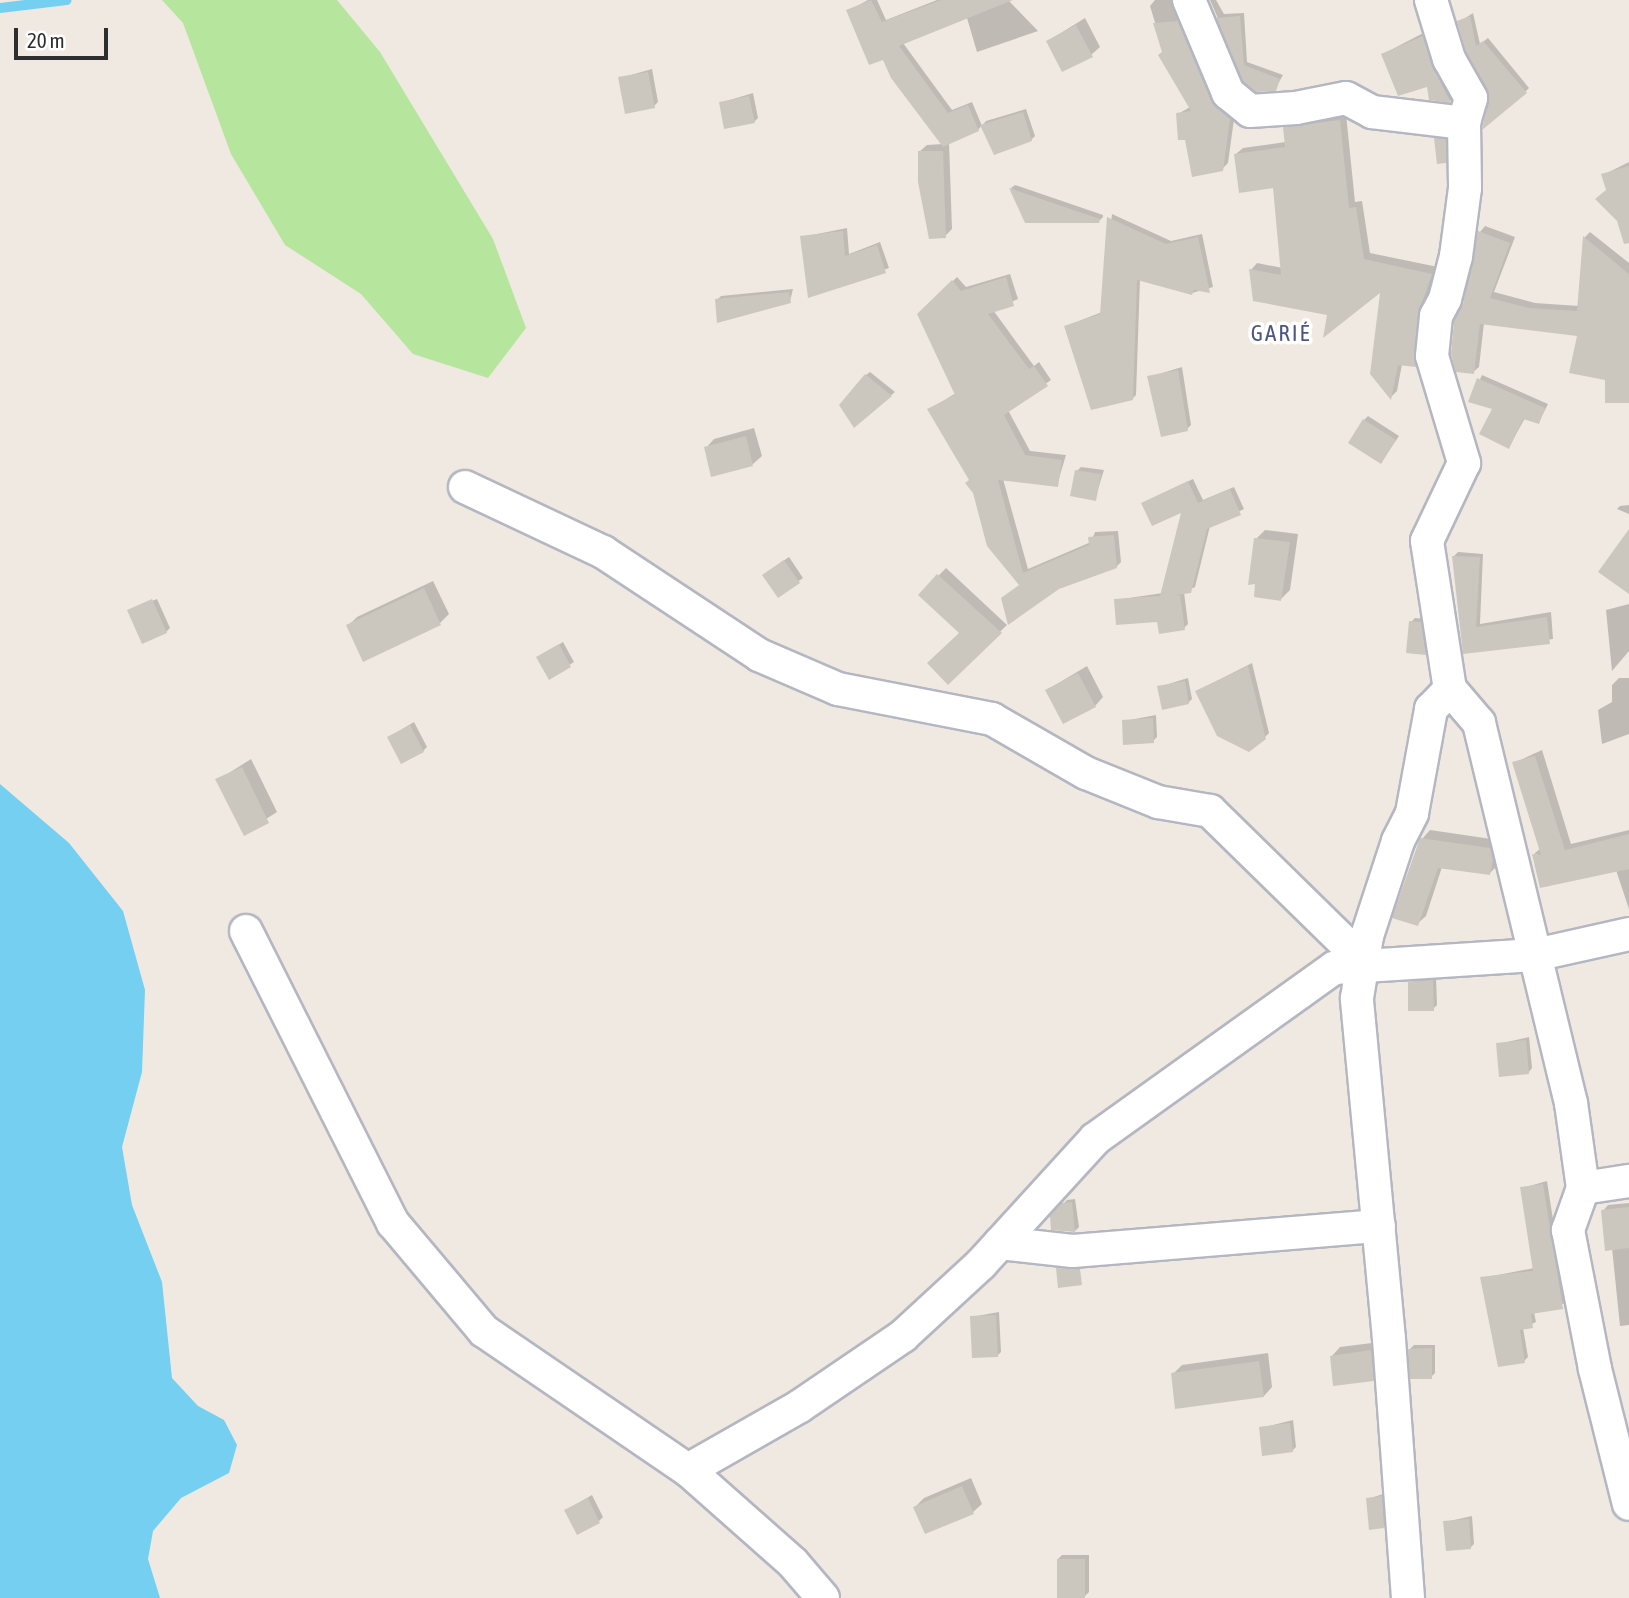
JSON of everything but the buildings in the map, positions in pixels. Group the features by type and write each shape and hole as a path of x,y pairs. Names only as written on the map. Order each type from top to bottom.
{"street":[{"path":"1189,0 1228,93 1251,111 1296,108 1346,99 1372,112 1465,123"},
{"path":"1430,0 1449,59 1471,99 1465,123 1465,188 1456,256 1446,299 1436,316 1432,356 1464,463 1427,541 1450,689 1479,723 1571,1102 1583,1188 1568,1230 1595,1369 1629,1504"},
{"path":"465,487 603,552 759,655 838,689 992,719 1086,773 1158,802 1210,811 1366,964"},
{"path":"1408,1598 1379,1226 1357,998 1366,964 1367,936 1398,841 1412,813 1430,709 1450,689"},
{"path":"246,931 393,1223 484,1331 688,1470 793,1563 823,1598"},
{"path":"688,1470 800,1406 903,1336 1000,1243 1095,1139 1334,968 1535,956 1629,934"},
{"path":"1583,1188 1629,1181"},
{"path":"1000,1243 1073,1251 1379,1226"}],"green space":[{"path":"162,0 337,0 380,52 493,239 526,328 488,378 413,354 361,294 285,245 231,154 183,23"}],"water":[{"path":"0,784 69,843 123,911 145,990 142,1072 122,1147 132,1205 162,1282 172,1378 198,1406 224,1420 237,1445 229,1473 181,1498 153,1531 148,1559 160,1598 0,1598"}],"waterway":[{"path":"0,8 67,0"}],"district":[{"name":"GARIÉ","path":"1281,333"}]}
